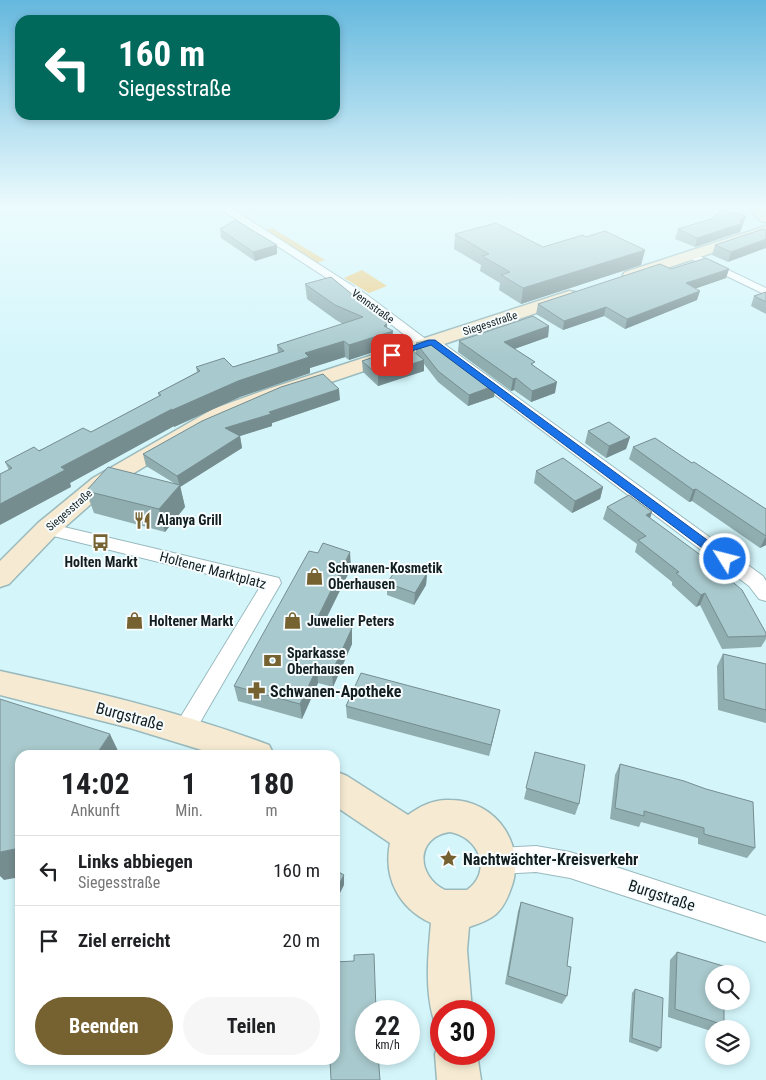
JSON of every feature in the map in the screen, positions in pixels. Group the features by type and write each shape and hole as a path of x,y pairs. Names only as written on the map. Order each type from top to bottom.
{"main road":[{"path":"612,281 690,255"},
{"name":"Siegesstraße","path":"0,577 47,529 101,483 220,413 275,393 588,290"},
{"name":"Burgstraße","path":"0,683 183,731 242,750"},
{"path":"340,790 411,836"},
{"path":"450,816 469,820 485,831 496,848 499,861 495,885 485,900 469,909 451,910 434,906 419,895 409,880 404,862 407,845 416,830 431,819 450,816"},
{"path":"450,1000 448,950 451,910"},
{"path":"457,1065 459,1080"}],"street":[{"name":"Vennstraße","path":"297,255 428,343 762,584"},
{"path":"692,255 766,292"},
{"name":"Holtener Marktplatz","path":"47,529 272,583 183,731"},
{"name":"Burgstraße","path":"499,861 536,859 570,865 766,929"}],"shaded area":[{"path":"301,255 317,255 325,260 314,264"},
{"path":"362,270 387,286 369,293 344,278"}],"building":[{"path":"628,255 523,288 501,275 510,272 482,256"},
{"path":"706,258 729,269 686,283 700,291 627,319 606,307 564,321 538,304 660,264 671,269"},
{"path":"331,277 387,323 384,326 393,331 349,345 344,341 305,353 309,357 238,381 170,411 172,409 61,467 65,470 0,504 0,474 12,468 5,462 34,447 39,451 83,428 91,432 161,395 158,393 200,371 196,367 224,358 233,367 284,351 277,345 363,317 335,305 305,284"},
{"path":"766,292 766,302 754,296"},
{"path":"533,316 549,326 504,342 535,362 531,364 557,382 532,391 516,378 513,379 459,341"},
{"path":"428,340 439,348 443,347 496,385 469,395 438,371 416,343"},
{"path":"407,346 424,360 378,375 362,361"},
{"path":"323,374 339,389 269,412 271,414 225,428 240,436 177,476 143,454 202,421 281,387"},
{"path":"609,422 630,437 609,446 588,431"},
{"path":"655,438 766,509 766,536 696,489 693,490 633,447"},
{"path":"563,458 603,487 575,501 536,471"},
{"path":"108,467 180,485 159,509 86,491"},
{"path":"629,495 652,512 646,515 706,559 742,590 766,636 728,637 705,593 701,595 676,573 679,572 638,540 646,536 607,507"},
{"path":"323,543 350,552 317,619 352,628 332,672 317,668 300,704 234,686 309,551 318,553"},
{"path":"400,564 427,573 415,593 387,583"},
{"path":"723,654 766,664 766,710 724,699"},
{"path":"361,673 500,710 491,745 346,706"},
{"path":"0,699 110,734 99,750 15,750 15,849 0,852"},
{"path":"535,752 585,765 579,804 526,788"},
{"path":"620,764 753,802 755,848 704,834 704,828 644,811 644,816 615,808"},
{"path":"340,873 344,875 340,882"},
{"path":"521,902 573,918 567,966 571,967 567,996 508,976"},
{"path":"677,952 720,965 705,965 705,1010 724,1010 724,1020 709,1020 675,1009"},
{"path":"374,954 376,1000 355,1000 355,1065 379,1065 380,1080 331,1080 330,1065 340,1065 340,962 354,961 354,955"},
{"path":"635,989 663,998 661,1048 632,1038"}],"place":[{"name":"Alanya Grill","path":"143,520"},
{"name":"Holten Markt","path":"101,542"},
{"name":"Schwanen-Kosmetik Oberhausen","path":"314,576"},
{"name":"Holtener Markt","path":"135,621"},
{"name":"Juwelier Peters","path":"293,621"},
{"name":"Sparkasse Oberhausen","path":"273,661"},
{"name":"Schwanen-Apotheke","path":"256,691"},
{"name":"Nachtwächter-Kreisverkehr","path":"449,859"}],"route":[{"path":"392,355 432,342 725,559"}]}
